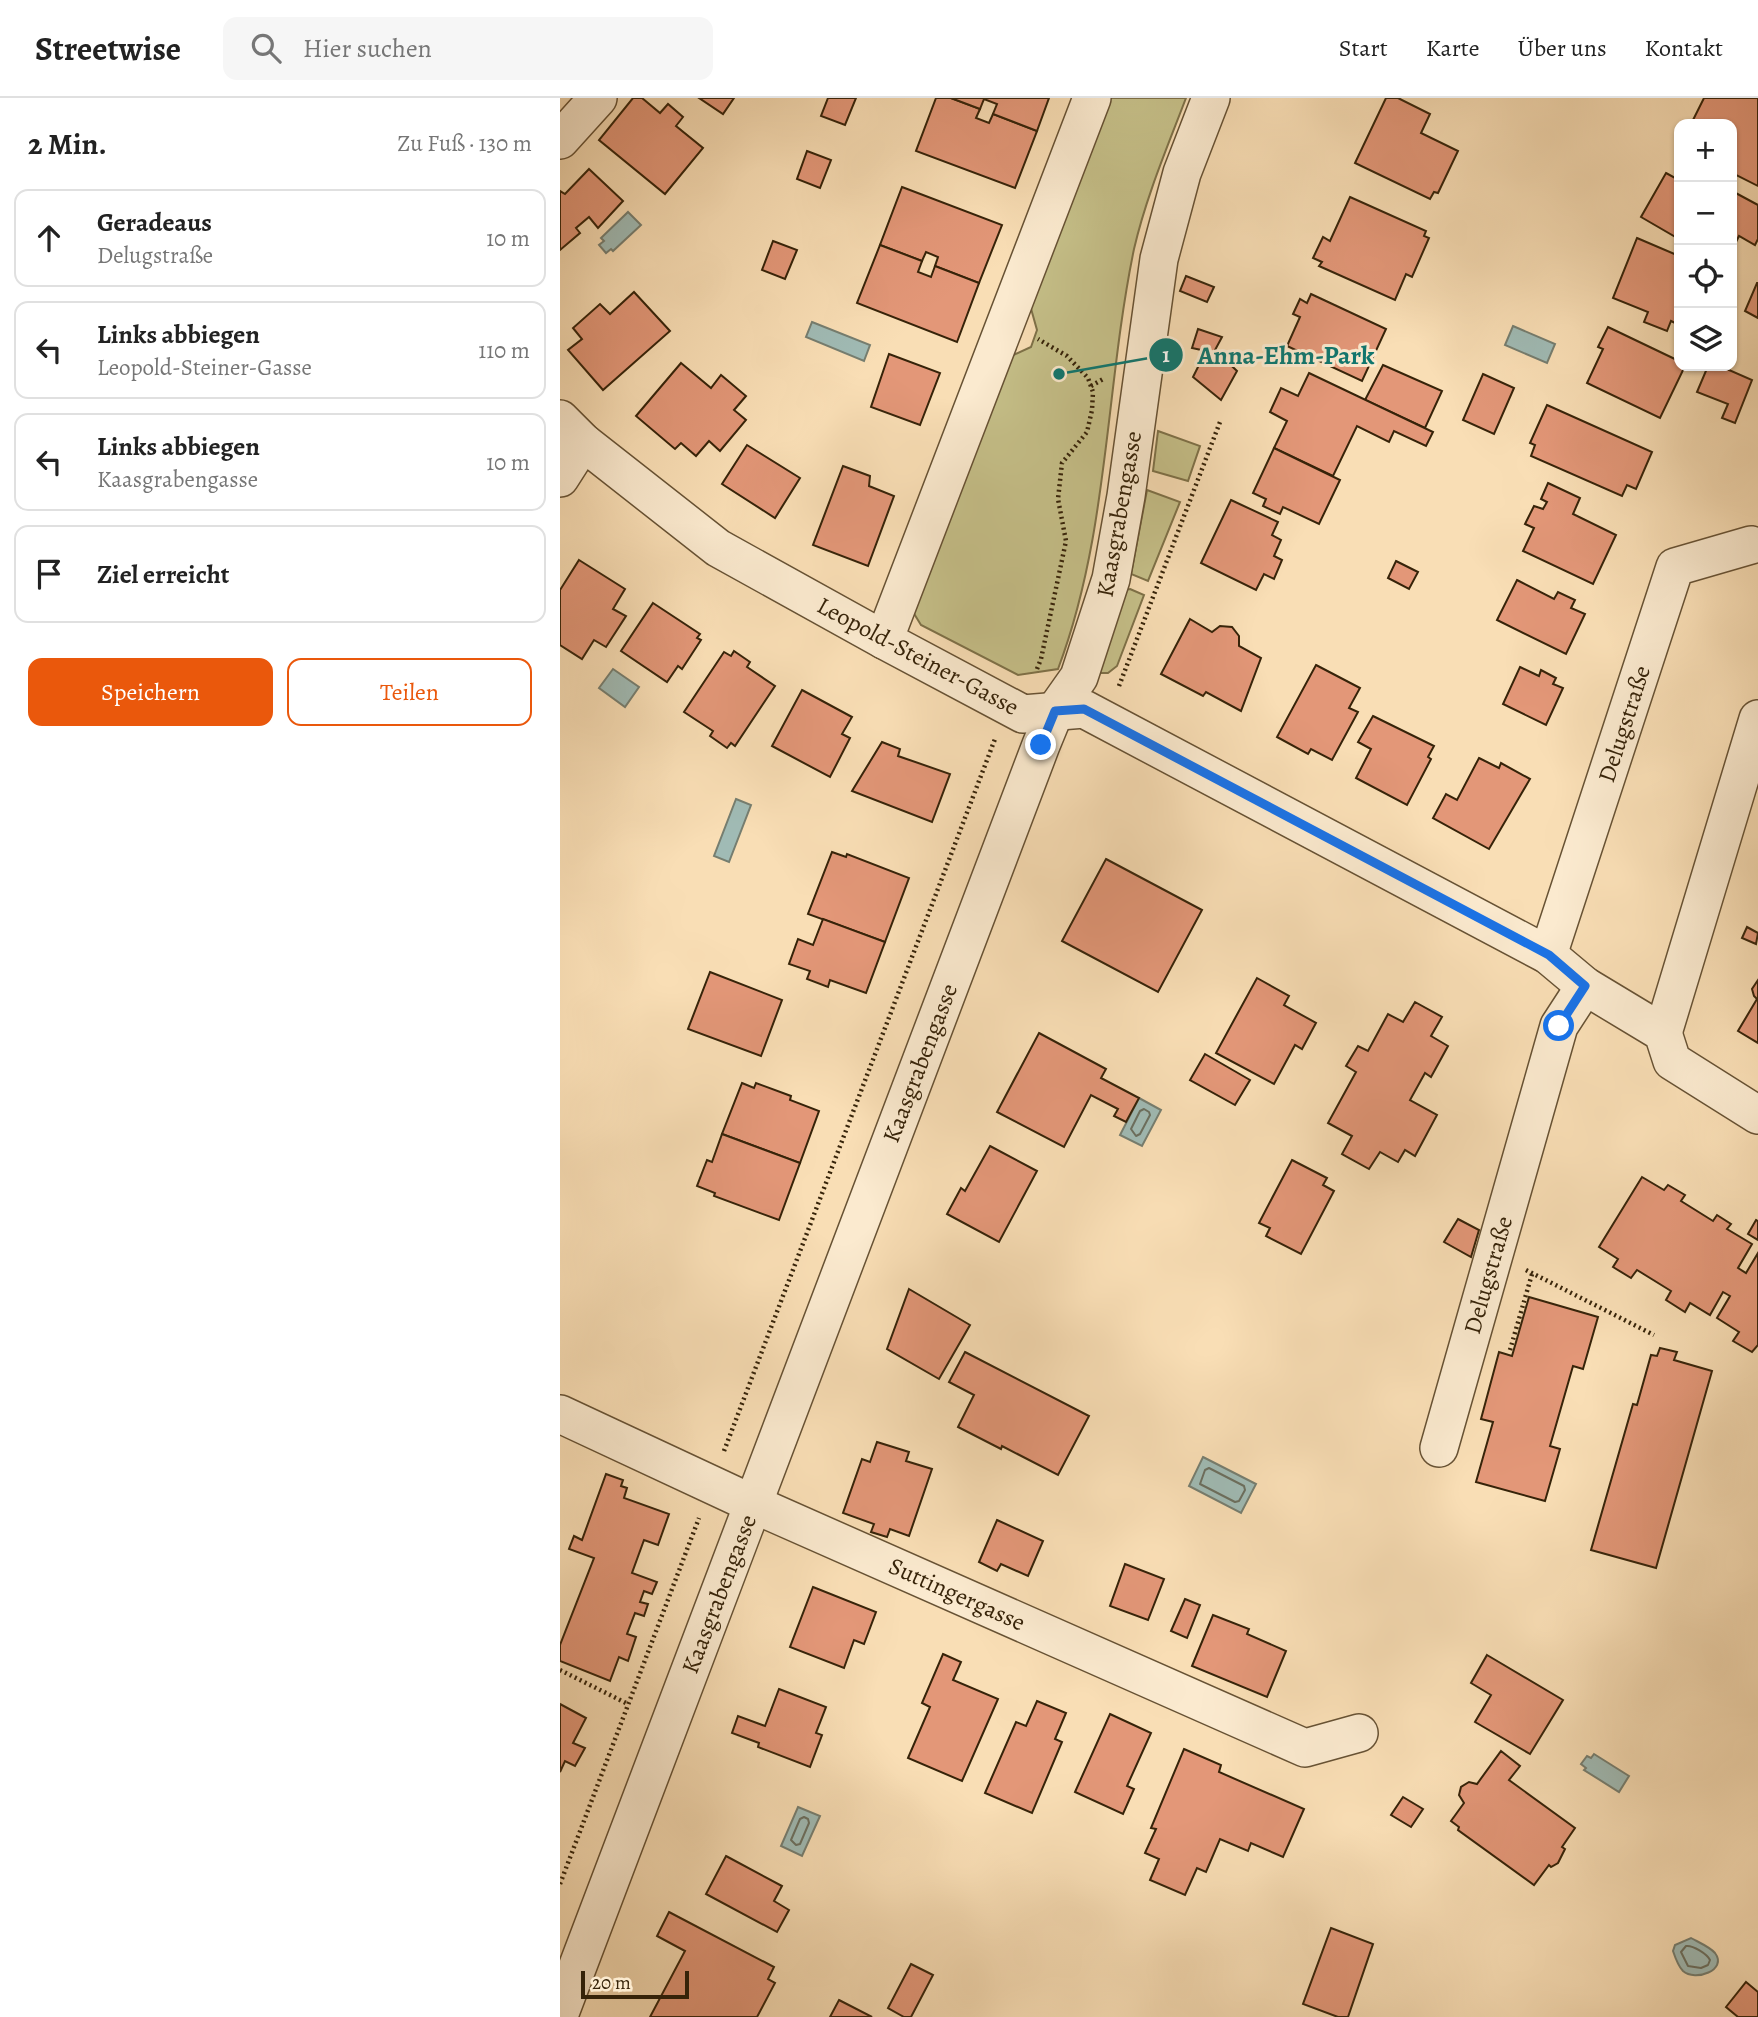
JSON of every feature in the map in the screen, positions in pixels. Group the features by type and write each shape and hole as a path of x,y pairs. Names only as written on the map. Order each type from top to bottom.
{"street":[{"path":"560,140 598,98"},
{"path":"884,640 1092,98"},
{"name":"Kaasgrabengasse","path":"560,2013 1055,711 1079,677 1111,579 1126,496 1159,259 1182,173 1211,98"},
{"path":"560,478 571,430"},
{"name":"Leopold-Steiner-Gasse","path":"571,430 718,548 884,640 1023,714 1084,709 1549,955 1585,986 1663,1033"},
{"name":"Delugstraße","path":"1549,955 1675,568 1756,545"},
{"path":"1758,719 1663,1033 1671,1061 1758,1115"},
{"name":"Delugstraße","path":"1439,1448 1559,1026 1585,986"},
{"name":"Suttingergasse","path":"560,1414 753,1504 1305,1748 1359,1733"}],"path":[{"path":"1006,323 1067,356 1087,379 1093,392 1087,432 1062,463 1058,499 1066,541 1041,659 1035,673 1055,711"},
{"path":"1106,721 1220,422"},
{"path":"560,1884 1008,706"},
{"path":"1510,1350 1530,1272 1654,1335"},
{"path":"560,1670 628,1704"}],"shaded area":[{"path":"1109,98 1186,98 1151,192 1134,249 1124,302 1097,514 1075,618 1058,669 1018,675 921,625 913,612 1009,357 1031,347 1037,330 1030,305"},
{"path":"1158,431 1200,446 1188,481 1153,471"},
{"path":"1147,490 1180,502 1148,581 1131,574"},
{"path":"1130,589 1144,595 1117,666 1108,673 1097,673 1125,590"}],"water":[{"path":"628,212 641,225 613,251 611,249 606,253 599,245 604,241 601,238"},
{"path":"812,322 870,345 864,361 806,337"},
{"path":"1513,326 1555,344 1547,363 1505,345"},
{"path":"613,669 639,687 625,707 599,688"},
{"path":"736,799 751,805 729,862 714,856"},
{"path":"1139,1098 1161,1110 1142,1146 1120,1135"},
{"path":"1203,1457 1256,1484 1241,1513 1189,1486"},
{"path":"1594,1754 1629,1776 1619,1792 1584,1770 1586,1768 1581,1764 1587,1756 1591,1758"},
{"path":"798,1807 820,1816 802,1856 781,1846"},
{"path":"1691,1938 1715,1953 1718,1959 1714,1969 1702,1975 1683,1971 1673,1951 1675,1945"}],"building":[{"path":"633,98 642,98 660,113 668,104 683,117 676,126 703,148 665,194 599,140"},
{"path":"699,98 734,98 723,114"},
{"path":"828,98 856,98 845,125 821,116"},
{"path":"936,98 951,98 980,109 976,118 989,123 993,114 1037,131 1015,188 916,151"},
{"path":"951,98 1049,98 1037,131 993,114 997,104 984,99 980,109"},
{"path":"1386,98 1398,98 1430,114 1421,133 1458,151 1438,193 1434,192 1430,199 1355,163"},
{"path":"1704,98 1758,98 1758,186 1737,176 1737,119 1694,119"},
{"path":"807,151 831,160 820,188 797,179"},
{"path":"589,169 623,201 598,228 589,217 576,228 580,233 560,250 560,191 565,194"},
{"path":"1666,173 1674,177 1674,236 1641,217"},
{"path":"902,187 1002,225 979,283 935,266 938,257 926,252 922,261 880,245"},
{"path":"1737,194 1758,205 1758,239 1755,245 1739,236 1737,240"},
{"path":"1350,197 1426,231 1424,236 1429,238 1412,277 1406,274 1395,300 1319,266 1322,262 1313,258 1323,237 1330,241"},
{"path":"1637,238 1674,254 1674,322 1671,321 1667,331 1644,322 1648,312 1613,298"},
{"path":"773,241 797,250 785,279 762,270"},
{"path":"880,245 922,261 918,272 931,277 935,266 979,283 957,342 857,303"},
{"path":"1186,276 1214,287 1207,302 1180,291"},
{"path":"1758,283 1758,318 1745,311"},
{"path":"634,292 670,331 603,390 568,350 582,339 573,328 600,304 610,314"},
{"path":"1311,294 1386,329 1362,381 1287,346 1300,317 1293,314 1300,299 1307,303"},
{"path":"1608,327 1674,359 1674,371 1683,371 1660,418 1587,383 1603,349 1598,347"},
{"path":"1198,329 1222,337 1215,350 1237,371 1221,400 1193,377 1206,351 1192,348"},
{"path":"889,354 940,373 920,425 871,407"},
{"path":"681,363 711,388 721,375 746,396 734,410 746,420 720,451 709,441 696,456 681,443 675,449 636,416"},
{"path":"1383,365 1442,391 1425,428 1365,400"},
{"path":"1706,371 1731,371 1752,380 1735,423 1722,418 1728,404 1697,392"},
{"path":"1309,373 1433,432 1426,446 1394,431 1389,442 1357,426 1333,476 1274,448 1287,421 1270,412 1281,388 1298,396"},
{"path":"1483,374 1514,388 1494,434 1463,420"},
{"path":"1547,405 1652,452 1636,489 1627,485 1622,496 1531,456 1535,445 1530,443"},
{"path":"747,445 800,478 775,518 722,484"},
{"path":"1274,448 1340,480 1319,524 1283,507 1280,514 1263,506 1266,499 1253,493"},
{"path":"843,466 870,476 869,486 894,496 868,566 813,545"},
{"path":"1548,483 1580,498 1573,514 1616,535 1593,584 1523,551 1534,528 1525,524 1534,506 1543,509 1547,502 1541,499"},
{"path":"1231,500 1278,522 1272,535 1281,540 1274,556 1282,560 1274,579 1264,574 1256,590 1201,563"},
{"path":"579,560 625,589 613,609 626,616 606,647 594,640 582,659 560,645 560,590"},
{"path":"1396,561 1418,572 1409,589 1388,578"},
{"path":"1517,580 1554,599 1558,592 1575,600 1571,608 1585,614 1566,654 1497,620"},
{"path":"653,603 700,634 697,638 701,640 682,669 678,666 667,682 621,651"},
{"path":"1190,619 1212,632 1220,626 1232,627 1239,636 1239,646 1261,658 1241,711 1206,692 1203,696 1161,674"},
{"path":"734,651 750,662 747,667 775,686 735,746 731,743 727,748 710,736 713,731 684,712 724,652 731,656"},
{"path":"1316,665 1360,688 1349,708 1358,712 1332,760 1311,749 1308,754 1277,737"},
{"path":"1520,667 1539,676 1541,670 1556,678 1553,684 1563,688 1546,725 1503,704"},
{"path":"802,690 852,717 842,734 850,738 830,777 772,746"},
{"path":"1373,716 1434,746 1428,757 1431,759 1407,805 1356,778 1371,749 1358,742"},
{"path":"882,742 900,749 898,756 950,774 932,822 852,791"},
{"path":"1479,758 1499,768 1501,763 1530,779 1489,849 1433,818 1446,794 1457,800"},
{"path":"832,852 846,857 847,854 909,878 885,942 808,914"},
{"path":"1106,859 1202,910 1158,992 1062,941"},
{"path":"823,919 885,942 866,993 830,980 828,987 807,979 810,971 789,964 798,939 813,945"},
{"path":"1747,927 1758,933 1756,944 1742,938"},
{"path":"710,972 782,1000 761,1056 688,1029"},
{"path":"1257,978 1289,996 1284,1005 1316,1023 1302,1049 1295,1045 1274,1084 1216,1053"},
{"path":"1758,980 1758,1043 1738,1031 1757,999 1752,989"},
{"path":"1415,1002 1442,1017 1431,1036 1448,1046 1431,1077 1425,1073 1410,1100 1437,1115 1415,1156 1405,1150 1398,1162 1380,1152 1369,1169 1342,1154 1352,1136 1328,1123 1356,1072 1346,1066 1358,1046 1368,1051 1388,1014 1403,1022"},
{"path":"1039,1033 1106,1069 1101,1078 1139,1098 1126,1122 1114,1116 1118,1109 1091,1095 1064,1147 997,1112"},
{"path":"1205,1054 1250,1080 1235,1105 1190,1080"},
{"path":"742,1083 754,1088 756,1083 791,1096 790,1100 819,1111 800,1163 722,1134"},
{"path":"722,1134 800,1163 779,1220 714,1196 715,1193 697,1186 707,1160 712,1162"},
{"path":"990,1146 1037,1171 999,1242 947,1214 961,1188 965,1191"},
{"path":"1292,1160 1327,1178 1323,1185 1334,1191 1301,1254 1266,1236 1270,1228 1259,1223"},
{"path":"1642,1177 1664,1190 1668,1185 1685,1195 1681,1201 1713,1221 1717,1215 1731,1224 1727,1229 1752,1244 1738,1268 1746,1273 1758,1253 1758,1345 1752,1352 1733,1341 1739,1332 1717,1318 1730,1296 1723,1292 1710,1315 1690,1303 1685,1312 1666,1300 1671,1291 1637,1270 1631,1278 1613,1267 1618,1259 1599,1247"},
{"path":"1458,1219 1479,1230 1471,1257 1444,1242"},
{"path":"1756,1220 1758,1221 1758,1240 1748,1234"},
{"path":"909,1289 970,1325 939,1379 887,1349"},
{"path":"1529,1297 1598,1317 1583,1369 1573,1366 1550,1446 1560,1449 1545,1501 1476,1482 1493,1422 1481,1419 1499,1352 1512,1356"},
{"path":"1660,1348 1677,1352 1674,1360 1712,1371 1656,1568 1591,1550 1633,1404 1637,1405 1651,1355 1657,1356"},
{"path":"965,1352 1089,1416 1058,1475 958,1427 974,1395 949,1382"},
{"path":"877,1442 909,1452 906,1461 932,1469 909,1536 890,1529 887,1537 871,1532 874,1524 843,1513 862,1459 870,1462"},
{"path":"606,1474 623,1480 621,1486 627,1488 624,1498 669,1514 658,1545 644,1540 632,1573 657,1582 652,1594 644,1591 640,1602 648,1604 644,1616 635,1613 627,1634 636,1637 628,1661 619,1657 610,1681 560,1661 560,1645 594,1558 569,1549 574,1536 582,1540"},
{"path":"997,1520 1043,1541 1028,1576 1001,1564 997,1571 979,1562"},
{"path":"1125,1564 1164,1579 1148,1620 1110,1606"},
{"path":"813,1587 876,1612 864,1644 854,1640 844,1668 790,1647"},
{"path":"1185,1599 1200,1605 1187,1638 1171,1631"},
{"path":"1213,1615 1249,1629 1247,1634 1286,1651 1267,1697 1192,1666"},
{"path":"943,1654 961,1662 953,1680 998,1699 962,1781 908,1758 930,1707 922,1703"},
{"path":"1487,1655 1563,1700 1530,1754 1475,1722 1491,1695 1471,1683"},
{"path":"779,1689 826,1707 816,1733 822,1735 810,1767 758,1747 759,1743 732,1733 738,1716 765,1726"},
{"path":"1037,1701 1066,1713 1055,1739 1062,1742 1032,1813 985,1793 1016,1722 1026,1726"},
{"path":"560,1704 586,1718 573,1743 585,1748 575,1766 565,1761 560,1772"},
{"path":"1110,1714 1151,1733 1127,1786 1134,1789 1123,1814 1075,1792"},
{"path":"1184,1749 1221,1765 1219,1772 1304,1809 1283,1857 1251,1843 1248,1851 1220,1839 1206,1872 1197,1868 1185,1895 1150,1880 1159,1859 1145,1853 1156,1829 1151,1828"},
{"path":"1501,1751 1520,1766 1509,1780 1575,1828 1562,1847 1565,1849 1558,1863 1551,1867 1549,1865 1534,1885 1458,1830 1459,1827 1451,1821 1464,1803 1459,1795 1461,1787 1469,1782 1477,1784"},
{"path":"1403,1797 1423,1809 1411,1827 1391,1815"},
{"path":"726,1856 782,1886 774,1901 789,1910 777,1932 706,1894"},
{"path":"669,1912 774,1967 768,1979 775,1983 757,2017 650,2017 685,1951 657,1936"},
{"path":"1331,1928 1373,1944 1348,2017 1338,2017 1303,2004"},
{"path":"911,1964 933,1975 911,2017 904,2017 888,2008"},
{"path":"1746,1982 1758,1992 1758,2017 1738,2017 1726,2007"},
{"path":"839,2000 872,2017 830,2017"}],"place":[{"name":"Anna-Ehm-Park","path":"1059,374"}],"route":[{"path":"1041,745 1055,711 1084,709 1549,955 1585,986 1559,1026"}]}
